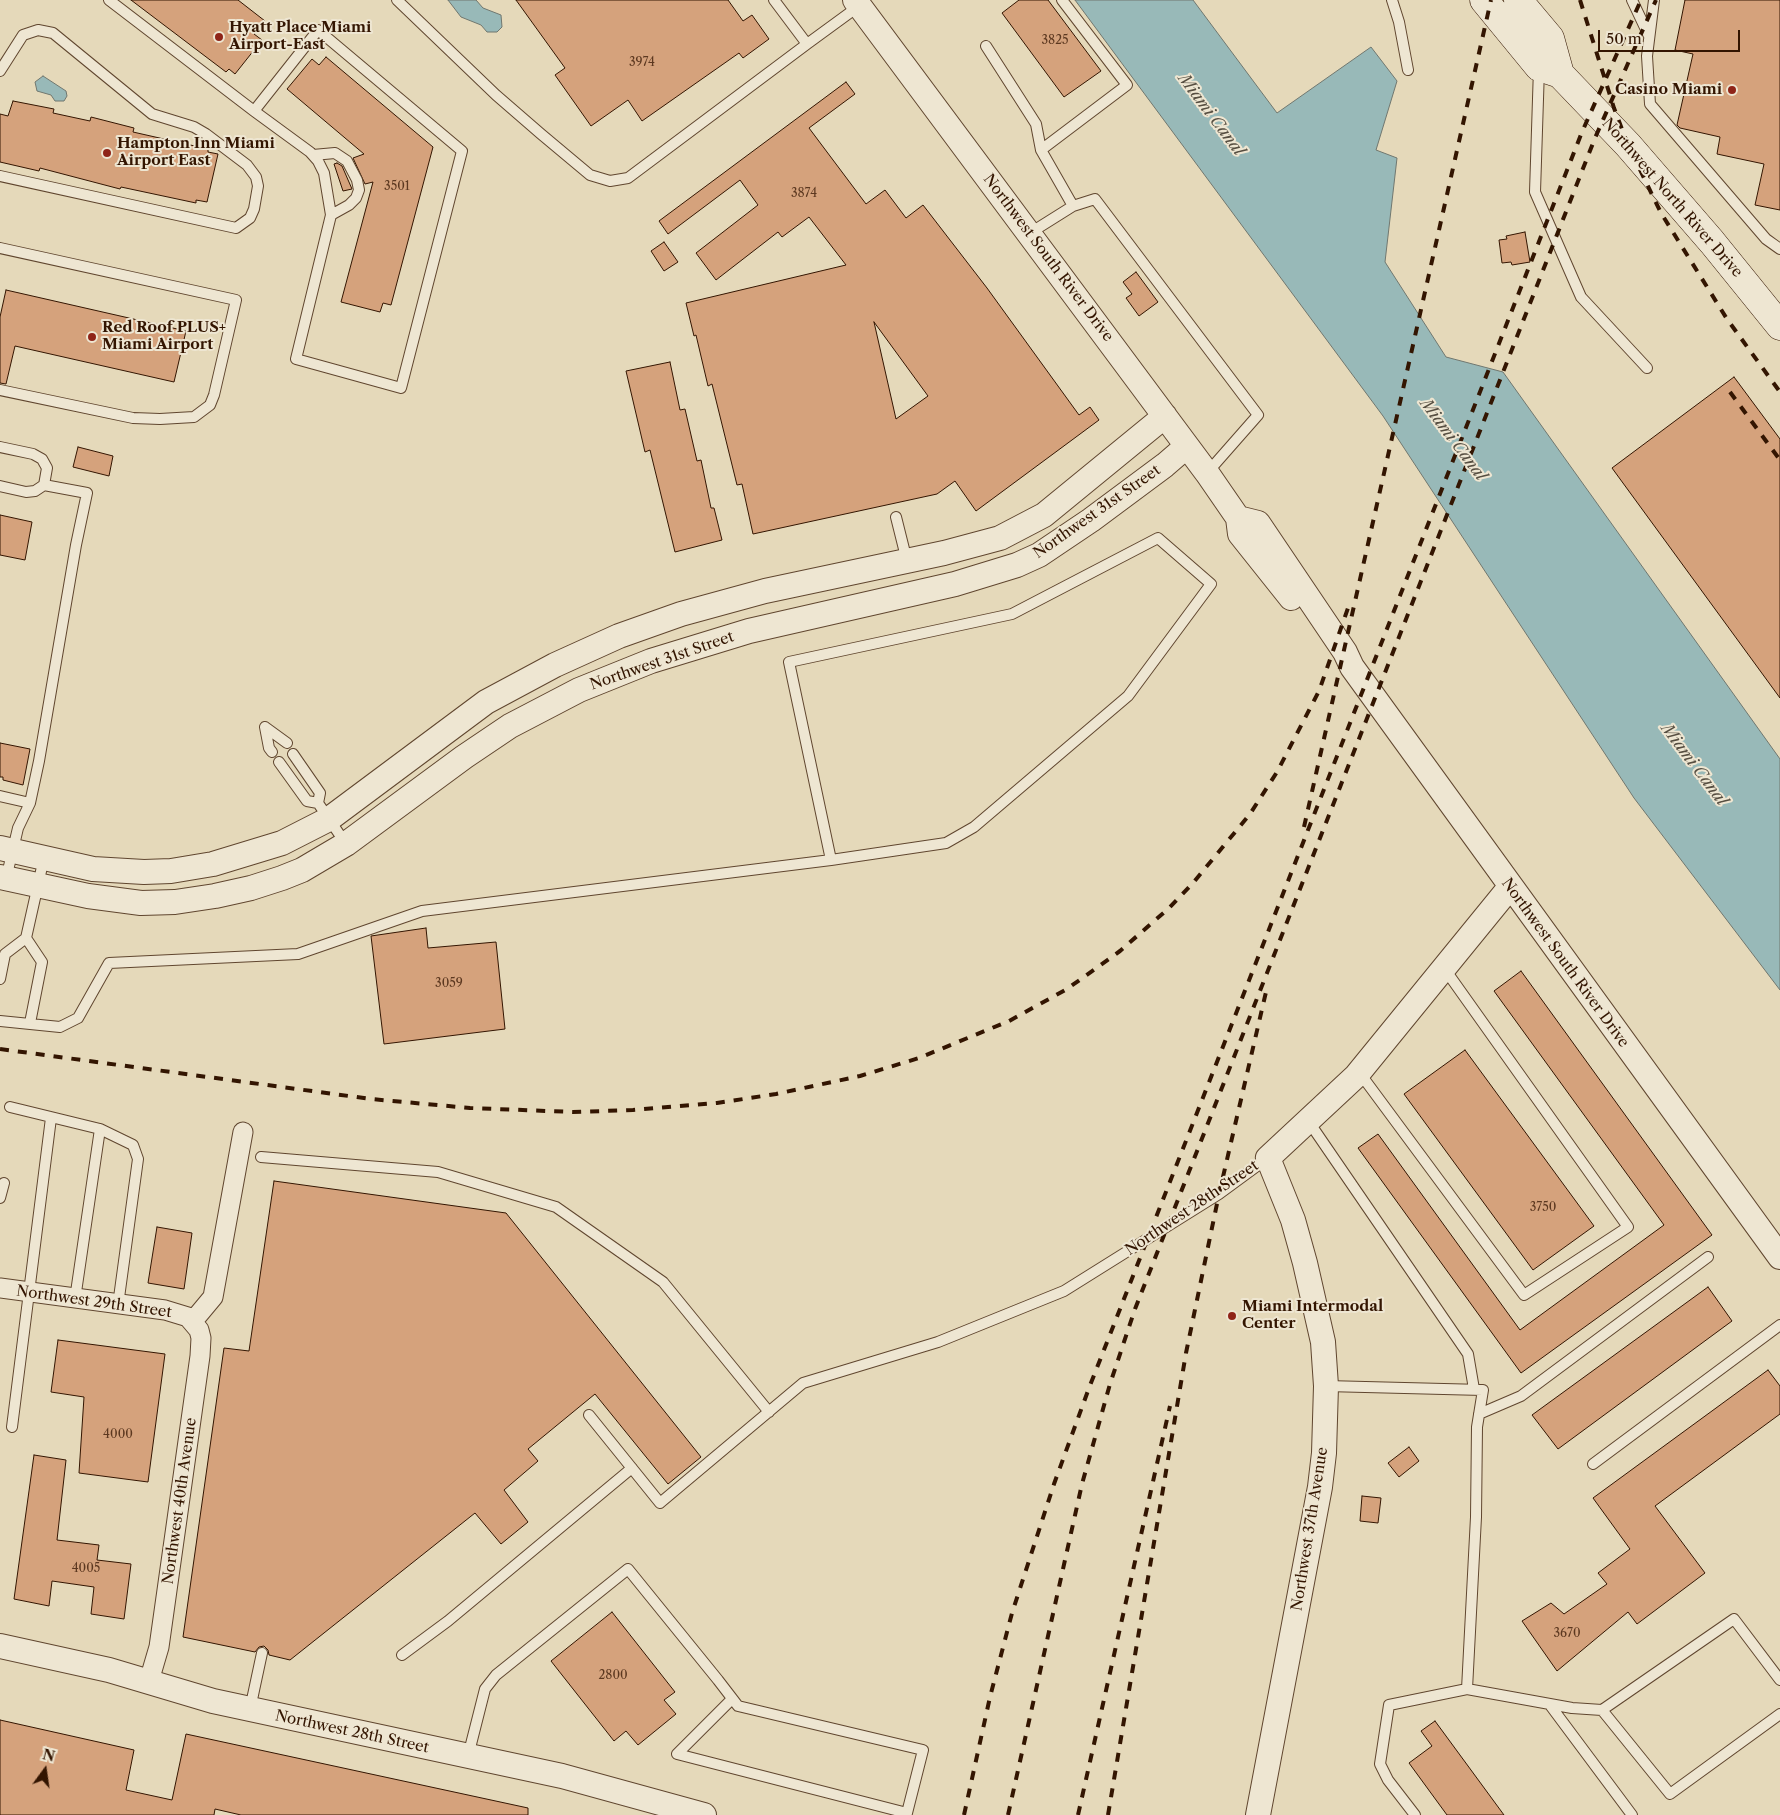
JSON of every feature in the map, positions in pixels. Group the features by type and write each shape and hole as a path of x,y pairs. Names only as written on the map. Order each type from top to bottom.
{"main road":[{"name":"Northwest North River Drive","path":"1484,0 1550,71 1628,146 1693,220 1780,326"},
{"name":"Northwest North River Drive","path":"1518,0 1550,38 1550,71"}],"street":[{"name":"Northwest South River Drive","path":"857,3 1030,233 1238,518 1258,523 1345,652 1352,667 1780,1257"},
{"name":"Northwest 31st Street","path":"6,849 93,869 171,871 213,864 282,843 323,811 486,702 586,650 645,626 697,610 765,591 976,545 1024,527 1044,515 1165,416"},
{"name":"Northwest 31st Street","path":"3,878 88,896 141,903 175,902 224,894 251,888 289,875 346,844 486,741 540,709 603,680 651,661 749,631 991,575 1039,555 1153,474 1187,446"},
{"path":"907,560 914,594"},
{"name":"Northwest 28th Street","path":"1268,1158 1309,1122 1359,1072 1510,887"},
{"path":"190,1319 213,1296 243,1132"},
{"name":"Northwest 37th Avenue","path":"1258,1815 1320,1486 1324,1453 1326,1386 1323,1342 1305,1263 1287,1203 1268,1158"},
{"name":"Northwest 29th Street","path":"0,1288 165,1310 190,1319"},
{"name":"Northwest 40th Avenue","path":"149,1681 160,1647 200,1356 201,1338 190,1319"},
{"name":"Northwest 28th Street","path":"0,1646 149,1681 213,1701 562,1776 654,1808 704,1815"}],"lane":[{"path":"109,0 254,111 313,156 324,173 331,216 296,359 401,388 462,151 318,30 254,111"},
{"path":"397,0 496,95 541,134 590,175 610,181 628,178 807,44 857,3"},
{"path":"774,0 807,44"},
{"path":"1041,150 1127,85 1062,0"},
{"path":"1392,0 1399,22 1408,70"},
{"path":"1632,0 1649,37"},
{"path":"1654,0 1647,56 1650,104 1766,239 1780,249"},
{"path":"0,71 23,35 38,30 53,33 152,114 206,134 247,165 256,177 258,186 254,209 250,218 236,228 0,176"},
{"path":"986,46 1036,124 1041,150 1073,206"},
{"path":"1550,71 1535,192 1581,297 1647,368"},
{"path":"313,156 336,153 347,161 357,180 359,190 356,198 350,205 331,216"},
{"path":"1030,233 1073,206 1095,199 1258,416 1207,473"},
{"path":"0,248 236,300 214,395 210,405 194,417 133,418 0,390"},
{"path":"0,447 34,454 42,459 47,468 44,485"},
{"path":"0,486 26,492 35,491 44,485 87,493 30,802 6,849 3,878"},
{"path":"896,517 907,560"},
{"path":"0,1021 60,1026 78,1018 109,963 298,954 422,910 831,860 946,843 974,827 1128,696 1211,584 1158,538 1012,614 789,662 831,860"},
{"path":"272,752 269,748 265,727 287,743"},
{"path":"293,754 320,793 323,811"},
{"path":"279,762 307,801 323,811 346,844"},
{"path":"0,796 30,802"},
{"path":"0,978 6,954 26,938 44,858"},
{"path":"26,938 42,962 30,1023"},
{"path":"1359,1072 1524,1295 1628,1227 1444,968"},
{"path":"10,1107 100,1129 133,1145 138,1159 118,1305"},
{"path":"12,1427 52,1118"},
{"path":"1309,1122 1468,1354 1474,1389"},
{"path":"76,1299 100,1129"},
{"path":"261,1157 438,1172 556,1207 663,1282 769,1412 660,1503 589,1415"},
{"name":"Northwest 28th Street","path":"769,1412 807,1382 938,1342 1064,1291 1219,1194 1268,1158"},
{"path":"0,1198 4,1183"},
{"path":"1479,1414 1521,1396 1708,1257"},
{"path":"1593,1464 1780,1325"},
{"path":"1326,1386 1483,1390 1477,1427 1476,1517 1467,1689"},
{"path":"402,1655 455,1614 632,1468"},
{"path":"468,1757 484,1689 496,1674 628,1569 738,1706 923,1750 907,1813 677,1754 732,1699"},
{"path":"1415,1815 1388,1780 1380,1764 1389,1705 1467,1689 1550,1705 1602,1710 1734,1619 1780,1680"},
{"path":"250,1709 262,1653"},
{"path":"1550,1705 1632,1815"},
{"path":"1602,1710 1670,1794 1780,1714"}],"water":[{"path":"448,0 476,0 483,8 501,15 502,27 497,32 487,32 481,25 461,17"},
{"name":"Miami Canal","path":"1075,0 1193,0 1277,113 1371,47 1397,81 1376,150 1397,158 1385,262 1446,357 1503,372 1780,759 1780,990 1634,798 1383,416"},
{"path":"43,76 66,91 67,96 64,101 55,101 51,95 37,91 35,82"}],"building":[{"name":"Hyatt Place Miami Airport-East","path":"131,0 238,0 265,21 254,34 262,40 235,74 229,69 226,72"},
{"path":"516,0 728,0 743,21 752,15 769,39 743,58 739,53 642,121 628,100 591,126 555,75 565,68"},
{"path":"1019,0 1048,0 1101,71 1064,97 1002,13"},
{"name":"Casino Miami","path":"1685,0 1780,0 1780,210 1755,205 1764,164 1717,154 1720,137 1680,128 1677,125 1693,54 1675,50"},
{"path":"326,57 433,147 391,305 383,303 380,312 341,302 373,182 365,184 353,158 364,154 287,89 312,59 319,65"},
{"path":"846,82 855,94 809,128 866,204 885,190 906,218 923,205 987,288 1079,415 1090,407 1099,420 976,511 955,481 937,494 753,534 742,484 737,485 712,384 708,386 686,303 846,265 809,217 782,237 778,232 716,280 696,253 758,205 740,180 668,234 659,221","holes":["874,322 928,396 896,419"]},
{"name":"Hampton Inn Miami Airport East","path":"13,101 54,109 53,113 90,121 91,117 134,128 133,132 208,149 208,152 218,154 207,202 196,200 196,203 121,187 120,189 40,168 39,171 0,162 0,114 8,116"},
{"path":"337,163 342,166 352,189 343,191 334,164"},
{"path":"1525,232 1530,262 1512,265 1511,262 1502,263 1499,240 1507,239 1506,236"},
{"path":"664,242 678,262 664,271 651,251"},
{"path":"1136,272 1158,302 1139,316 1126,298 1132,294 1123,282"},
{"name":"Red Roof PLUS+ Miami Airport","path":"6,290 186,331 174,382 15,346 6,384 0,383 0,317"},
{"path":"670,362 680,410 685,409 697,461 701,460 711,508 714,508 722,540 675,552 650,450 645,452 626,371"},
{"path":"1734,377 1780,439 1780,698 1612,468"},
{"path":"78,447 113,456 109,476 73,467"},
{"path":"0,515 32,522 25,560 0,555"},
{"path":"0,743 30,749 23,785 3,780 3,777 0,777"},
{"path":"426,928 428,948 496,942 505,1029 384,1044 371,936"},
{"path":"1521,971 1712,1235 1521,1373 1358,1148 1378,1134 1520,1330 1664,1225 1494,991"},
{"path":"1465,1050 1594,1226 1533,1270 1404,1094"},
{"path":"274,1181 506,1213 701,1457 668,1484 595,1394 528,1449 538,1461 504,1490 528,1522 501,1544 475,1513 290,1660 269,1655 268,1650 264,1646 259,1647 255,1652 183,1637 224,1348 249,1351"},
{"path":"157,1227 192,1233 184,1289 148,1283"},
{"path":"1708,1287 1732,1321 1558,1449 1532,1415"},
{"path":"58,1340 165,1354 148,1482 79,1473 84,1397 51,1392"},
{"path":"1768,1370 1780,1386 1780,1414 1655,1506 1705,1573 1637,1624 1628,1612 1557,1671 1522,1621 1551,1603 1564,1614 1607,1584 1598,1573 1630,1549 1593,1498"},
{"path":"1409,1447 1419,1461 1399,1477 1388,1463"},
{"path":"34,1455 66,1460 57,1540 99,1545 97,1560 131,1564 124,1619 91,1614 94,1587 52,1581 49,1606 14,1599"},
{"path":"1362,1496 1381,1498 1378,1523 1360,1521"},
{"path":"612,1612 675,1692 664,1700 676,1714 638,1745 626,1731 614,1741 551,1661"},
{"path":"0,1720 134,1750 126,1790 172,1800 186,1734 528,1808 528,1815 241,1815 215,1809 214,1815 0,1815"},
{"path":"1435,1721 1504,1815 1447,1815 1409,1763 1432,1746 1421,1731"}],"railway":[{"path":"1304,827 1491,0"},
{"path":"1580,0 1614,108 1628,145 1661,213 1727,319 1780,392"},
{"path":"964,1815 990,1697 1012,1613 1054,1484 1089,1388 1582,132 1641,0"},
{"path":"1008,1815 1082,1484 1110,1384 1135,1309 1595,138 1656,0"},
{"path":"1730,392 1780,460"},
{"path":"0,1049 371,1099 470,1108 573,1112 633,1110 717,1103 776,1094 860,1076 919,1058 1009,1021 1067,989 1120,951 1169,908 1193,883 1250,814 1277,772 1319,691 1348,608"},
{"path":"1108,1815 1186,1353 1219,1194 1266,992"},
{"path":"1078,1815 1170,1406"}],"place":[{"name":"Hyatt Place Miami Airport-East","path":"219,37"},
{"name":"Casino Miami","path":"1732,90"},
{"name":"Hampton Inn Miami Airport East","path":"107,153"},
{"name":"Red Roof PLUS+ Miami Airport","path":"92,337"},
{"name":"Miami Intermodal Center","path":"1232,1316"}]}
